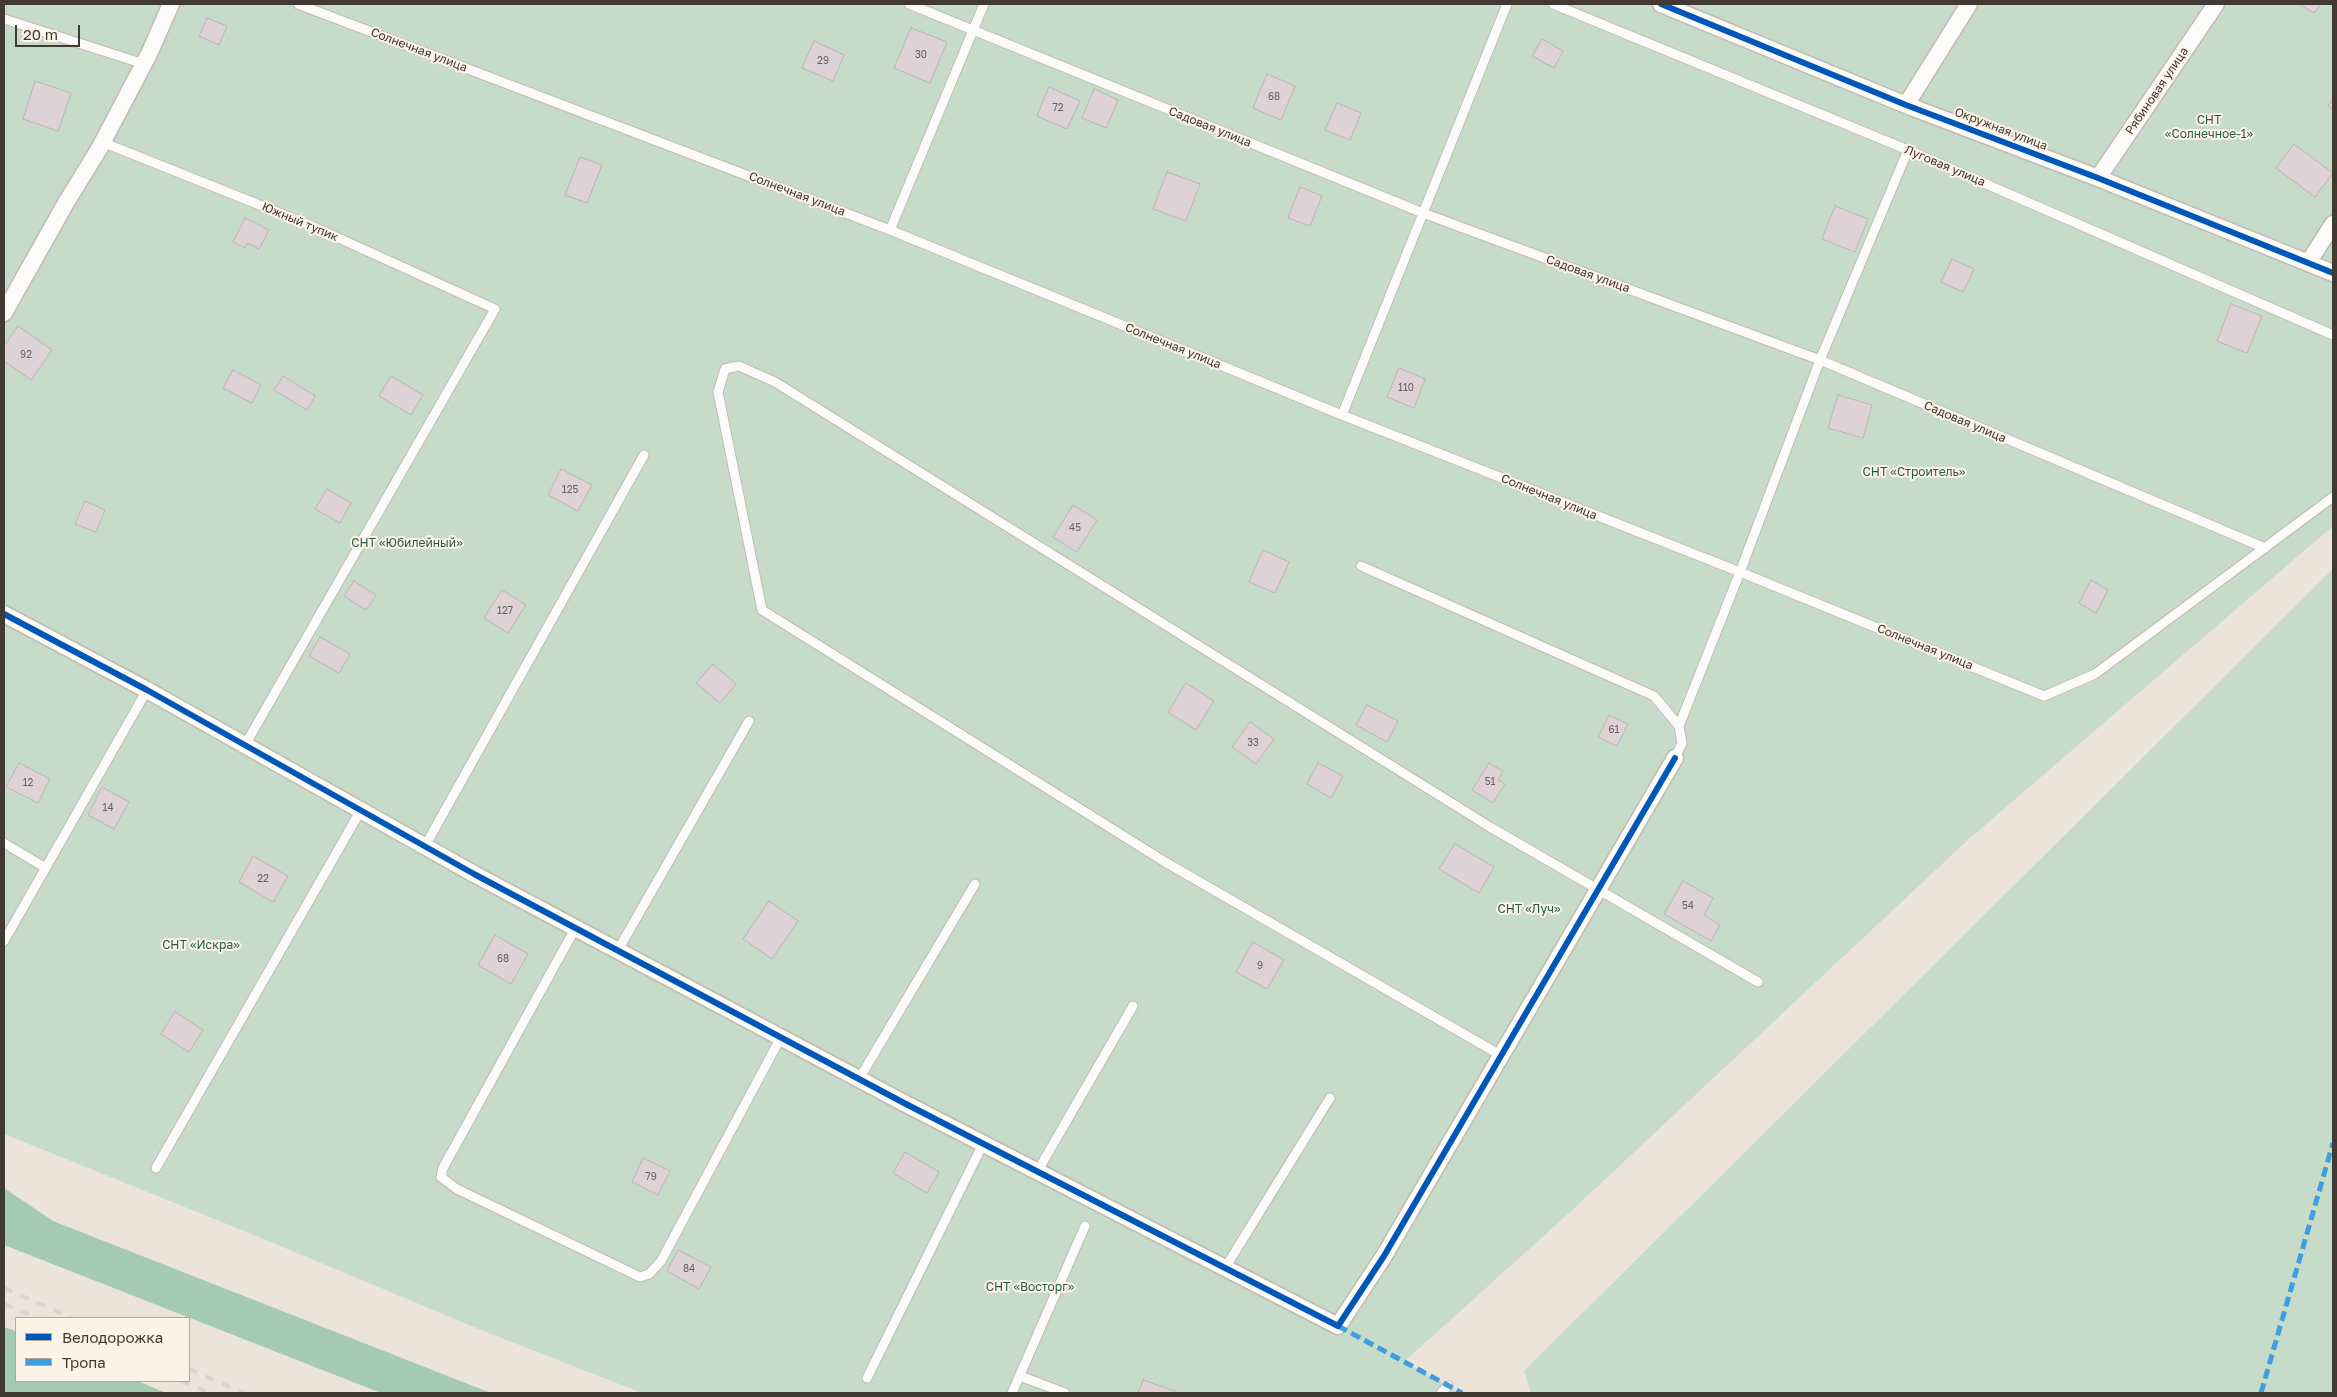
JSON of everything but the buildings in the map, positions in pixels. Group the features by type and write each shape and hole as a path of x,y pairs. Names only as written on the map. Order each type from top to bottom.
{"street":[{"path":"4,313 102,142 144,64 171,4"},
{"name":"Окружная улица","path":"1662,4 1694,9 1906,105 2098,178 2333,273"},
{"path":"1906,105 1969,4"},
{"name":"Рябиновая улица","path":"2098,178 2216,4"},
{"path":"2308,263 2333,224"},
{"path":"4,614 147,690 425,846 576,928 983,1144 1338,1326 1384,1256 1675,758"}],"lane":[{"name":"Солнечная улица","path":"298,4 890,230 1342,415 1740,572 2044,696 2096,674 2265,548"},
{"name":"Садовая улица","path":"909,4 973,32 1423,213 1820,360 2265,548"},
{"path":"890,230 984,4"},
{"path":"1342,415 1507,4"},
{"name":"Луговая улица","path":"1553,4 1908,150 2333,335"},
{"path":"4,19 144,64"},
{"name":"Южный тупик","path":"102,142 312,226 495,309 245,745"},
{"path":"1679,726 1740,572 1820,360 1908,150"},
{"path":"1502,1056 1165,862 762,610 718,392 725,369 739,366 775,382 1490,827 1758,982"},
{"path":"425,846 644,454"},
{"path":"2265,548 2333,497"},
{"path":"1361,566 1654,696 1679,726 1682,744 1675,758"},
{"path":"4,941 44,867 147,690"},
{"path":"618,950 749,721"},
{"path":"156,1168 361,810"},
{"path":"4,843 44,867"},
{"path":"859,1079 975,884"},
{"path":"576,928 443,1168 441,1177 457,1189 640,1277 649,1274 661,1261 781,1037"},
{"path":"1037,1172 1132,1006"},
{"path":"1225,1268 1330,1098"},
{"path":"867,1378 983,1144"},
{"path":"1012,1393 1085,1226"},
{"path":"1020,1376 1065,1393"},
{"path":"1441,1393 1448,1386"}],"green space":[{"path":"4,4 2333,4 2333,526 1970,838 1567,1215 1404,1362 1462,1393 642,1393 481,1330 254,1235 4,1134"},
{"path":"2333,569 2333,1393 1531,1393 1524,1371"},
{"path":"4,1188 53,1221 491,1393 381,1393 4,1245"},
{"path":"4,1327 15,1331 15,1382 140,1382 166,1393 4,1393"}],"railway":[{"path":"4,1288 70,1317"},
{"path":"4,1304 35,1317"},
{"path":"190,1369 244,1393"},
{"path":"183,1382 210,1393"}],"marked path":[{"path":"2261,1393 2333,1143"},
{"path":"1338,1326 1462,1393"}],"cycle path":[{"path":"1661,4 1906,105 2098,178 2333,273"},
{"path":"4,614 147,690 474,874 904,1103 1338,1326 1384,1256 1675,758"}],"park label":[{"name":"СНТ «Солнечное-1»","path":"2209,127"},
{"name":"СНТ «Строитель»","path":"1914,472"},
{"name":"СНТ «Юбилейный»","path":"407,543"},
{"name":"СНТ «Луч»","path":"1529,909"},
{"name":"СНТ «Искра»","path":"201,945"},
{"name":"СНТ «Восторг»","path":"1030,1287"}]}
